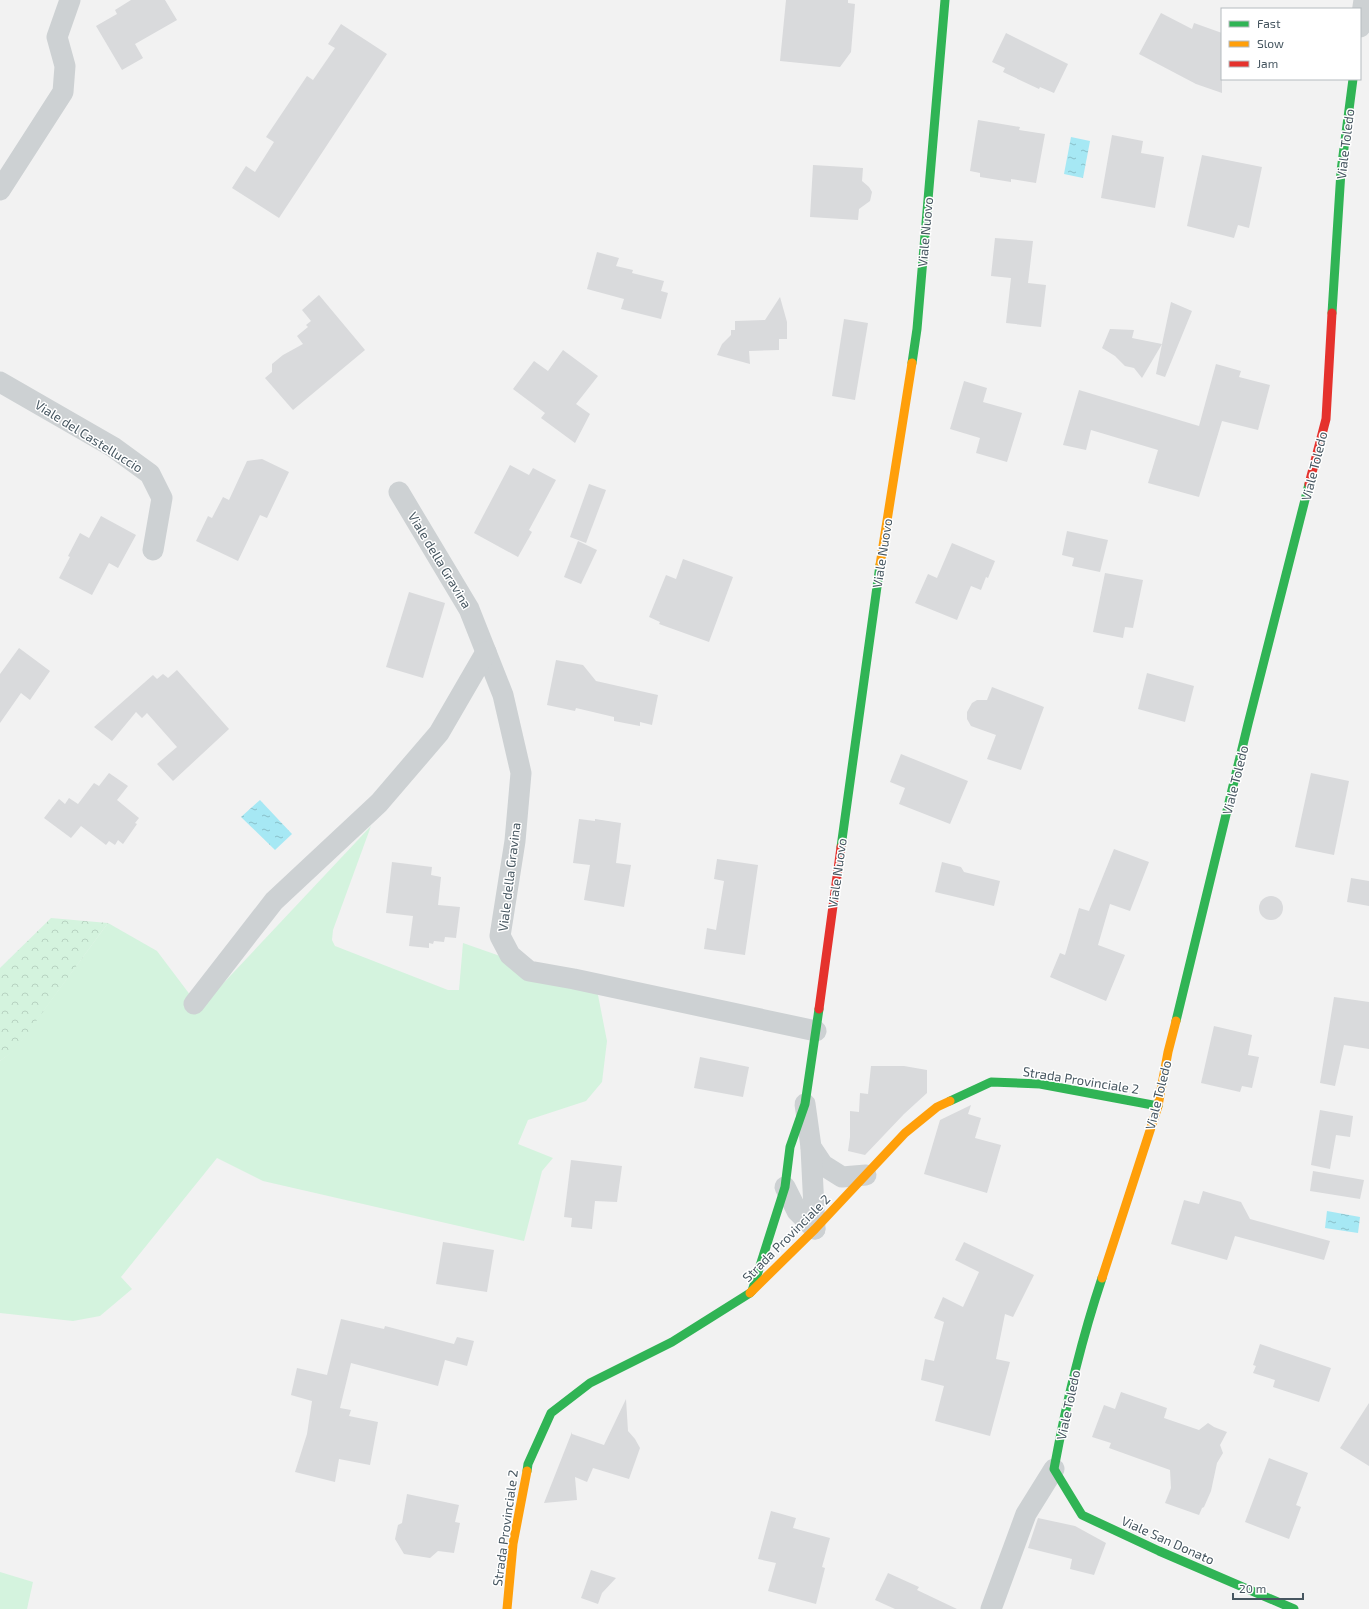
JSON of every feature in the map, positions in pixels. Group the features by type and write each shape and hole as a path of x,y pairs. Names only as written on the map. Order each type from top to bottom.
{"street":[{"path":"0,190 63,92 65,66 57,37 70,0"},
{"name":"Viale Nuovo","path":"752,1291 785,1187 790,1147 805,1104 816,1031 880,566 917,329 945,0"},
{"path":"1361,20 1364,0"},
{"name":"Viale Toledo","path":"1054,1469 1064,1416 1085,1329 1158,1106 1168,1052 1246,731 1326,418 1341,171 1353,80"},
{"name":"Viale del Castelluccio","path":"0,382 113,448 150,474 162,498 153,550"},
{"name":"Viale della Gravina","path":"399,492 469,609 503,695 521,773 514,841 500,936 510,955 529,971 574,978 816,1031"},
{"path":"194,1004 274,902 379,803 439,733 486,652"},
{"name":"Strada Provinciale 2","path":"507,1609 513,1544 528,1464 551,1413 590,1383 672,1342 752,1291 815,1229 905,1133 937,1106 991,1082 1040,1084 1158,1106"},
{"name":"Viale Nuovo","path":"805,1104 811,1147 815,1229"},
{"name":"Viale Nuovo","path":"811,1147 823,1165 842,1177 866,1175"},
{"path":"785,1187 797,1211 815,1229"},
{"path":"991,1609 1026,1514 1054,1469"},
{"name":"Viale San Donato","path":"1054,1469 1082,1514 1159,1551 1294,1609"}],"green space":[{"path":"371,826 333,930 332,940 335,946 448,990 459,990 463,943 597,990 607,1041 602,1082 586,1101 528,1120 518,1144 553,1158 542,1171 524,1241 263,1181 217,1158 121,1277 132,1289 100,1316 73,1321 0,1313 0,1061 15,1049 108,923 157,951 200,1008"},
{"path":"51,918 108,923 15,1050 0,1061 0,968"},
{"path":"0,1572 33,1582 27,1609 0,1609"}],"water":[{"path":"1071,137 1090,141 1083,178 1064,174"},
{"path":"260,800 292,834 275,850 241,817"},
{"path":"1327,1211 1360,1217 1358,1233 1325,1228"}],"building":[{"path":"131,0 165,0 177,20 135,44 143,58 122,70 96,26 117,14 115,10"},
{"path":"786,0 848,0 848,3 855,4 851,52 840,67 780,61"},
{"path":"1161,13 1192,29 1194,23 1221,33 1222,93 1196,84 1139,54"},
{"path":"341,24 387,54 279,218 232,188 246,166 255,172 274,142 266,137 307,76 313,80 335,48 328,44"},
{"path":"1006,33 1068,64 1054,93 1040,87 1039,89 1003,72 1005,68 992,62"},
{"path":"978,120 1020,127 1019,130 1045,134 1036,183 1011,179 1011,182 980,177 980,173 970,171"},
{"path":"1112,135 1143,141 1141,153 1164,157 1155,208 1101,198"},
{"path":"1202,155 1262,167 1249,228 1238,225 1234,238 1187,226"},
{"path":"813,165 863,168 862,181 872,192 870,201 859,209 858,220 810,217"},
{"path":"995,238 1033,241 1028,283 1046,285 1041,327 1006,323 1011,278 991,276"},
{"path":"597,252 619,258 616,266 633,270 632,273 664,281 661,291 668,293 661,319 621,309 624,299 587,289"},
{"path":"319,295 365,350 293,410 265,378 272,372 272,364 283,355 303,344 297,336 308,327 306,325 311,321 302,310"},
{"path":"780,297 787,322 787,339 779,339 779,350 749,351 750,364 717,355 722,344 731,335 731,330 735,330 735,321 765,320"},
{"path":"1171,302 1192,311 1165,377 1156,374"},
{"path":"844,319 868,323 855,400 832,396"},
{"path":"1110,329 1134,330 1132,338 1162,344 1142,378 1134,368 1125,366 1115,356 1102,348"},
{"path":"563,350 598,376 576,404 590,414 575,443 541,418 545,413 513,389 534,361 548,371"},
{"path":"1216,364 1241,371 1239,377 1270,385 1258,430 1222,421 1199,497 1148,483 1158,450 1091,430 1086,450 1063,445 1079,390 1199,426"},
{"path":"964,381 987,388 983,402 1022,413 1007,462 976,453 980,438 950,429"},
{"path":"262,459 289,472 267,518 260,515 238,561 196,541 208,516 212,518 223,497 229,500 247,461"},
{"path":"510,465 529,475 533,468 556,480 529,530 532,532 518,557 474,533"},
{"path":"589,484 606,490 586,543 570,537"},
{"path":"101,516 136,535 118,568 109,563 92,595 59,578 80,533 89,538"},
{"path":"1067,531 1108,540 1100,572 1072,566 1074,558 1062,555"},
{"path":"578,541 597,550 581,584 564,577"},
{"path":"952,543 995,561 981,590 971,586 957,620 915,603 928,574 937,578"},
{"path":"683,559 733,577 709,642 659,624 660,622 649,617 666,575 676,579"},
{"path":"1105,573 1143,580 1133,628 1125,627 1123,638 1093,632"},
{"path":"409,592 445,603 423,678 386,667"},
{"path":"19,648 50,671 30,700 21,693 0,723 0,674"},
{"path":"556,660 583,665 596,681 658,695 652,725 640,722 640,726 614,721 614,717 576,708 575,711 547,705"},
{"path":"177,670 229,729 173,781 157,764 177,747 147,713 142,718 136,712 112,741 94,727 153,675 157,679 163,674 168,678"},
{"path":"1147,673 1194,686 1185,722 1138,709"},
{"path":"992,687 1044,707 1021,770 987,759 996,735 971,726 967,719 967,712 972,703 977,700 987,700"},
{"path":"901,754 968,781 950,824 899,804 905,788 890,782"},
{"path":"109,773 128,786 117,800 139,818 135,823 137,824 123,844 118,840 115,845 109,841 106,845 81,826 71,838 44,818 59,799 65,804 69,798 78,804 94,783 99,786"},
{"path":"1311,773 1349,781 1334,855 1295,847"},
{"path":"579,819 595,821 595,819 621,823 616,863 631,865 624,907 584,900 590,865 573,863"},
{"path":"1114,849 1149,862 1130,911 1110,904 1098,945 1125,955 1106,1001 1050,977 1060,953 1065,955 1079,908 1089,911"},
{"path":"717,859 758,865 745,955 704,949 707,928 716,930 724,881 714,879"},
{"path":"392,862 432,867 431,875 441,877 438,905 460,907 456,938 445,937 444,942 434,941 433,944 429,943 429,948 409,946 413,916 386,913"},
{"path":"942,862 961,867 964,872 1000,881 994,906 935,892"},
{"path":"1351,878 1369,881 1369,906 1347,902"},
{"path":"1271,896 1280,899 1283,908 1280,917 1271,920 1262,917 1259,908 1262,899"},
{"path":"1334,997 1369,1002 1369,1049 1344,1045 1335,1086 1320,1083"},
{"path":"1214,1026 1252,1035 1248,1055 1259,1057 1252,1088 1242,1086 1240,1092 1201,1083"},
{"path":"700,1057 749,1067 743,1097 694,1088"},
{"path":"871,1066 904,1066 927,1070 927,1093 904,1114 865,1155 848,1151 850,1137 850,1111 859,1112 860,1093 868,1094"},
{"path":"971,1105 968,1114 981,1118 975,1138 1001,1145 987,1193 924,1174 940,1120"},
{"path":"1320,1110 1353,1116 1350,1137 1336,1135 1330,1169 1311,1165"},
{"path":"571,1160 622,1166 617,1202 595,1201 592,1229 571,1227 572,1218 564,1217"},
{"path":"1313,1171 1364,1180 1360,1199 1310,1191"},
{"path":"1203,1191 1241,1202 1250,1219 1330,1241 1324,1260 1235,1236 1227,1260 1171,1244 1184,1200 1199,1204"},
{"path":"443,1242 494,1250 487,1292 436,1284"},
{"path":"964,1242 1034,1275 1013,1317 1005,1314 996,1359 1010,1362 990,1436 935,1421 944,1386 921,1380 925,1359 934,1361 944,1322 934,1318 943,1297 963,1307 979,1272 955,1260"},
{"path":"341,1319 384,1329 385,1326 454,1344 457,1337 474,1341 467,1366 445,1360 438,1386 351,1363 340,1408 351,1410 349,1416 378,1422 370,1465 339,1459 335,1482 295,1472 307,1434 312,1401 291,1395 297,1368 327,1375"},
{"path":"1260,1344 1331,1368 1319,1402 1273,1387 1275,1380 1253,1373 1256,1366 1253,1365"},
{"path":"1121,1392 1167,1408 1164,1418 1199,1430 1208,1423 1227,1432 1220,1445 1223,1453 1217,1463 1211,1491 1199,1515 1165,1503 1171,1488 1170,1470 1109,1448 1111,1443 1092,1437 1104,1405 1115,1409"},
{"path":"626,1399 628,1431 640,1448 629,1479 593,1468 587,1482 575,1477 577,1500 544,1503 572,1432 572,1434 604,1445"},
{"path":"1369,1403 1369,1466 1340,1448"},
{"path":"1269,1458 1308,1473 1296,1505 1301,1507 1289,1539 1245,1522"},
{"path":"407,1494 459,1505 455,1522 460,1523 454,1553 438,1551 430,1558 404,1554 395,1539 398,1525 402,1523"},
{"path":"771,1511 796,1518 793,1528 830,1538 822,1567 825,1568 816,1604 768,1591 776,1563 758,1559"},
{"path":"1038,1518 1075,1526 1106,1543 1094,1575 1070,1569 1072,1559 1028,1548"},
{"path":"591,1570 616,1578 602,1593 598,1604 581,1598"},
{"path":"888,1573 919,1587 917,1590 957,1609 895,1609 875,1600"}],"traffic: fast":[{"path":"912,363 917,329 945,0"},
{"path":"1332,313 1341,171 1353,80"},
{"path":"1176,1021 1248,724 1309,484"},
{"path":"841,847 880,565"},
{"path":"752,1291 785,1187 790,1147 805,1104 819,1009"},
{"path":"950,1101 991,1082 1040,1084 1158,1106"},
{"path":"1102,1278 1087,1325 1054,1469 1082,1515 1159,1551 1294,1609"},
{"path":"527,1471 528,1464 551,1413 590,1383 672,1342 750,1293"}],"traffic: slow":[{"path":"880,565 912,363"},
{"path":"1102,1278 1158,1106 1168,1052 1176,1021"},
{"path":"750,1293 815,1229 905,1133 937,1107 950,1101"},
{"path":"507,1609 513,1544 527,1471"}],"traffic: jam":[{"path":"1309,484 1326,419 1332,313"},
{"path":"819,1009 841,847"}]}
